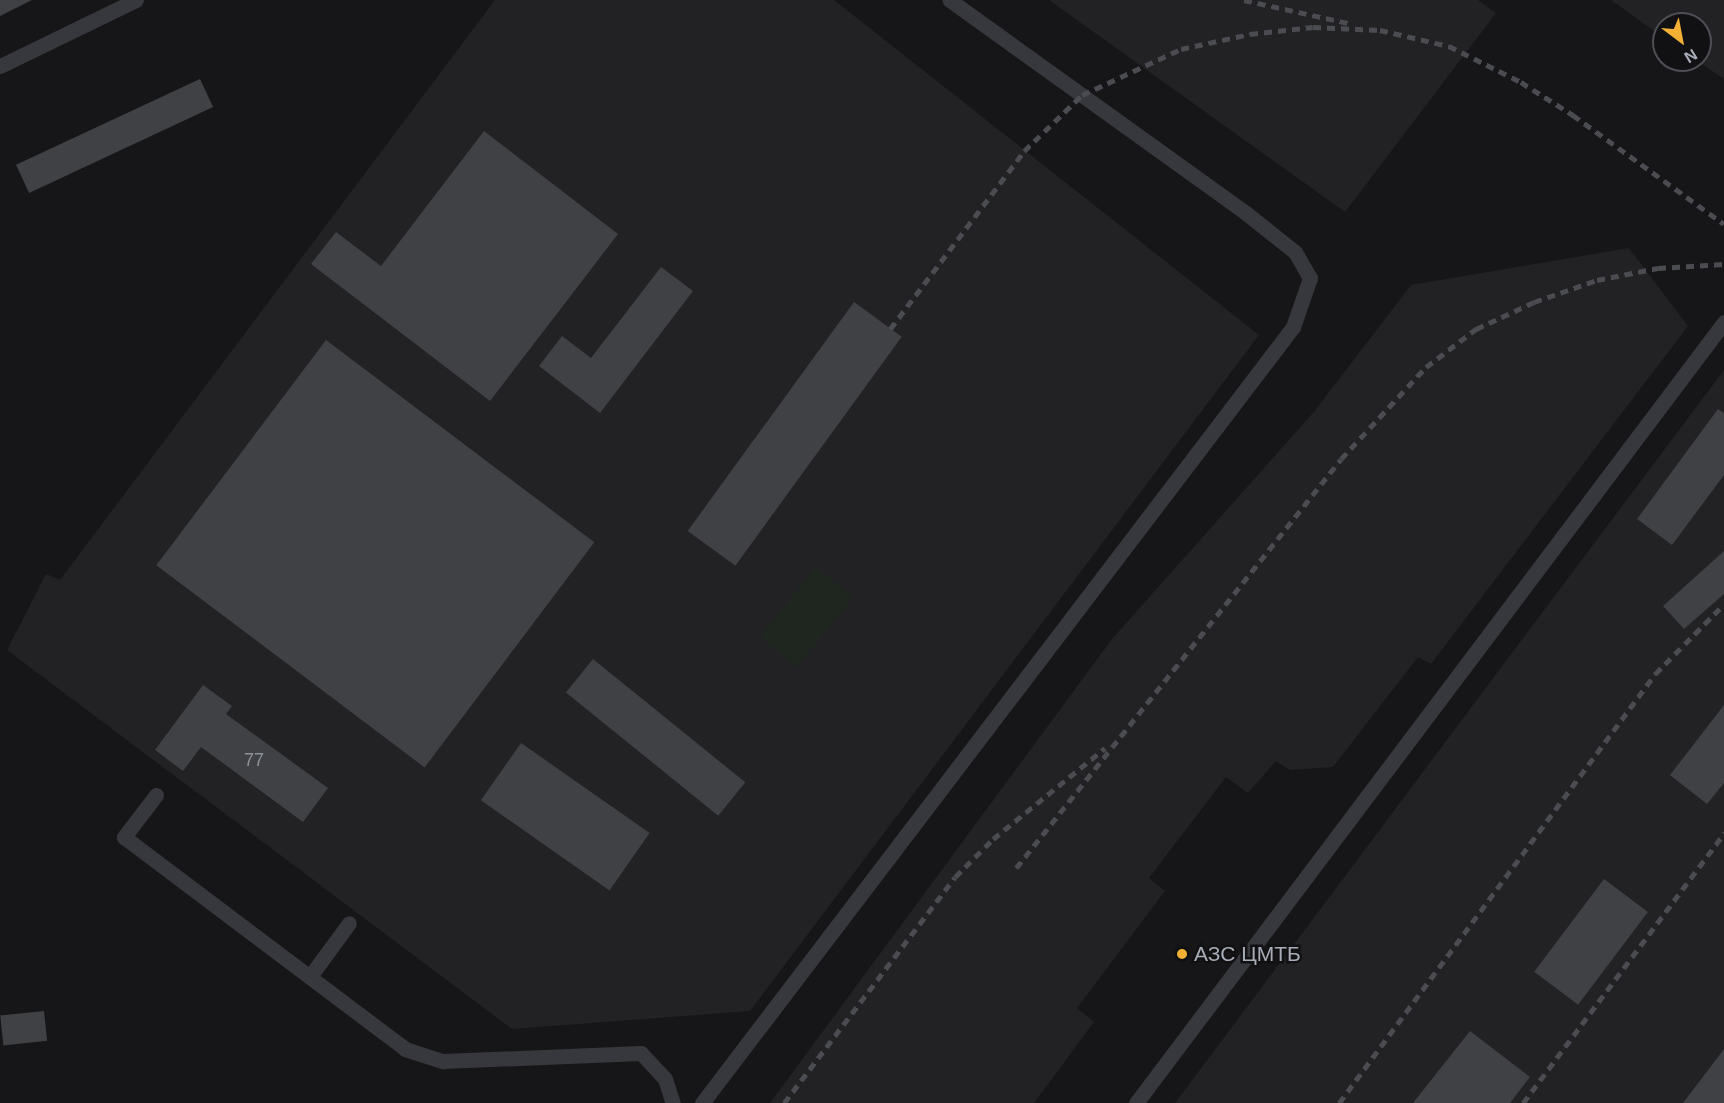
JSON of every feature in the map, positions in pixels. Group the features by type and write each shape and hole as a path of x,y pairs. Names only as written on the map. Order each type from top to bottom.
{"street":[{"path":"0,66 136,0"},
{"path":"702,1103 1293,327 1310,278 1295,252 1246,213 950,0"},
{"path":"1136,1103 1724,322"},
{"path":"156,795 124,837 311,975 405,1049 443,1061 641,1053 665,1079 673,1103"},
{"path":"311,975 349,923"}],"shaded area":[{"path":"495,0 834,0 1259,335 750,1011 512,1029 7,650 46,574 60,580"},
{"path":"1049,0 1478,0 1496,13 1345,212"},
{"path":"1611,0 1724,0 1724,79 1712,71 1712,12 1652,12 1652,29"},
{"path":"1629,248 1688,326 1431,664 1418,657 1333,767 1290,770 1276,761 1248,793 1226,777 1149,878 1165,891 1077,1008 1094,1022 1034,1103 770,1103 1112,639 1313,413 1411,285"},
{"path":"1724,370 1724,1103 1175,1103"},
{"path":"816,567 853,597 797,667 759,637"}],"building":[{"path":"0,0 32,0 0,16"},
{"path":"200,79 213,107 29,193 16,165"},
{"path":"484,131 618,234 490,401 311,264 336,232 381,266"},
{"path":"661,267 693,291 600,413 539,366 562,336 591,358"},
{"path":"854,302 902,337 735,566 688,531"},
{"path":"326,340 594,542 425,767 156,565"},
{"path":"1718,409 1724,413 1724,475 1672,545 1637,519"},
{"path":"1724,551 1724,594 1684,629 1663,606"},
{"path":"593,659 745,782 718,816 566,692"},
{"path":"203,685 232,706 226,714 328,788 303,822 201,747 183,771 155,750"},
{"path":"1724,705 1724,783 1707,804 1670,775"},
{"path":"521,743 650,833 609,890 481,800"},
{"path":"1604,879 1648,912 1578,1005 1534,972"},
{"path":"44,1011 47,1041 3,1045 0,1016"},
{"path":"1470,1031 1530,1077 1510,1103 1413,1103"},
{"path":"1724,1049 1724,1103 1683,1103"}],"railway":[{"path":"1244,0 1348,23"},
{"path":"890,329 1024,151 1082,95 1181,49 1250,34 1313,27 1380,30 1449,46 1521,82 1573,115 1724,224"},
{"path":"1016,868 1341,459 1426,367 1476,329 1534,302 1597,280 1658,268 1724,264"},
{"path":"1339,1103 1655,674 1724,604"},
{"path":"784,1103 955,877 993,839 1105,748"},
{"path":"1523,1103 1724,833"}],"place":[{"name":"АЗС ЦМТБ","path":"1182,954"}]}
